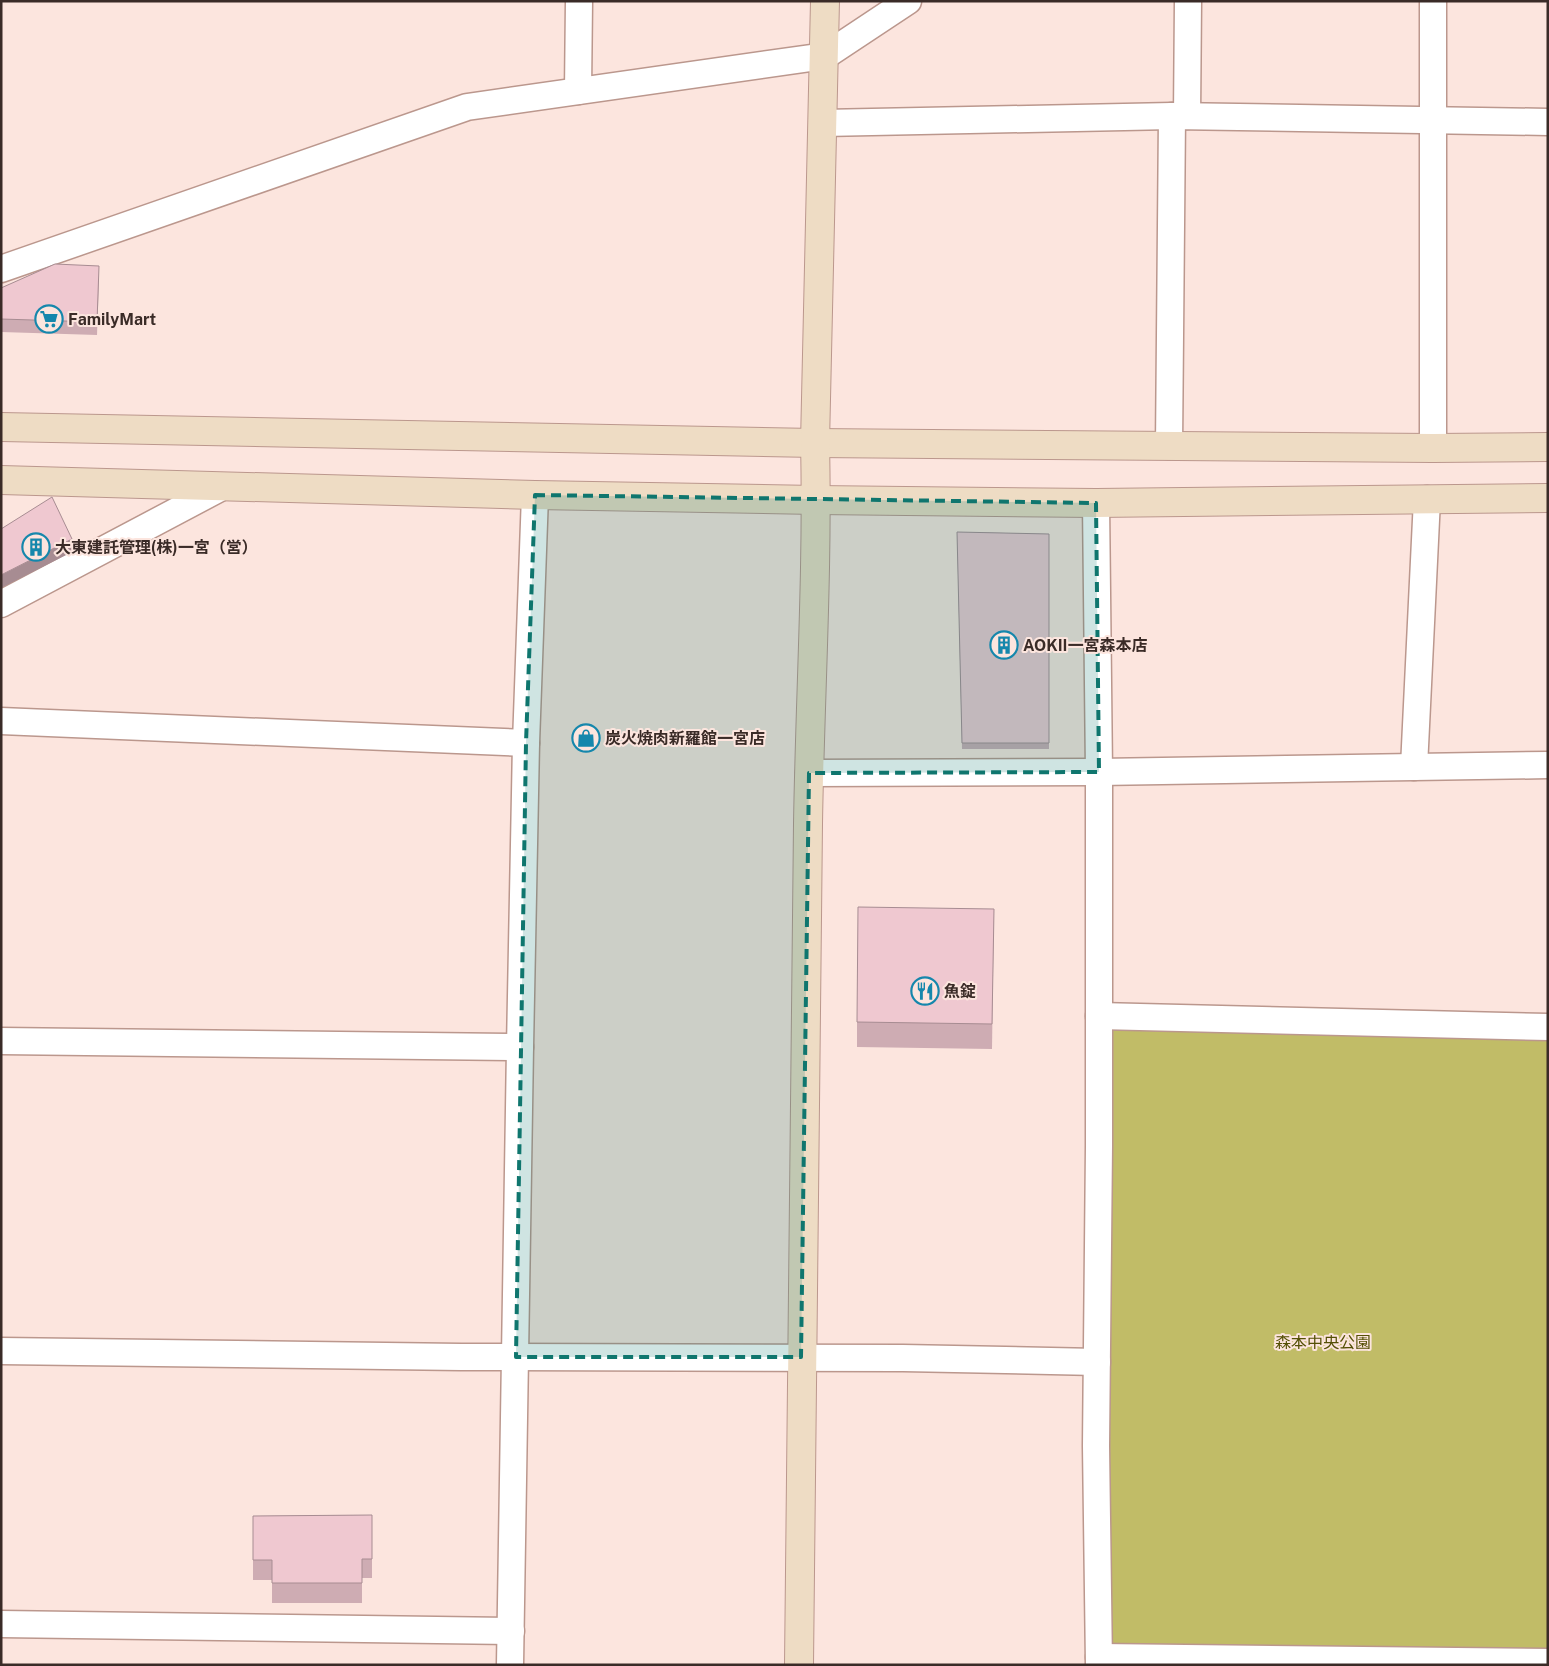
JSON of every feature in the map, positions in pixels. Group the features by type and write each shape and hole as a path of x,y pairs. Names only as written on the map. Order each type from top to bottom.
{"street":[{"path":"578,1 578,91"},
{"path":"799,1665 809,773 825,1"},
{"path":"1,269 467,108 825,56 908,1"},
{"path":"1169,446 1179,116 1188,1"},
{"path":"1433,1 1433,448"},
{"path":"823,123 1179,116 1548,122"},
{"path":"1,427 815,443 1433,448 1548,446"},
{"path":"1,480 535,495 816,500 1096,503 1548,498"},
{"path":"1,604 222,487"},
{"path":"510,1665 526,743 535,495"},
{"path":"1414,767 1427,499"},
{"path":"1096,503 1099,772 1096,1446 1099,1661 1548,1662"},
{"path":"1,721 526,743"},
{"path":"809,773 1099,772 1548,765"},
{"path":"1099,1016 1548,1027"},
{"path":"1,1041 520,1047"},
{"path":"1,1351 1097,1362"},
{"path":"1,1624 511,1631"}],"highlighted area":[{"path":"535,495 1096,503 1099,772 809,773 801,1357 516,1357 526,743"}],"green space":[{"name":"森本中央公園","path":"1099,1016 1548,1027 1548,1662 1099,1657"}],"building":[{"path":"55,264 99,266 97,322 1,319 1,288"},
{"name":"大東建託管理(株)一宮（営）","path":"52,497 72,539 1,575 1,529"},
{"name":"AOKII一宮森本店","path":"957,532 1049,534 1049,743 962,743"},
{"name":"魚錠","path":"858,907 994,909 992,1024 857,1022"},
{"path":"372,1515 372,1559 362,1559 362,1583 272,1583 272,1560 253,1560 253,1516"}],"place":[{"name":"FamilyMart","path":"49,319"},
{"name":"大東建託管理(株)一宮（営）","path":"36,547"},
{"name":"AOKII一宮森本店","path":"1004,645"},
{"name":"炭火焼肉新羅館一宮店","path":"586,738"},
{"name":"魚錠","path":"925,991"}]}
